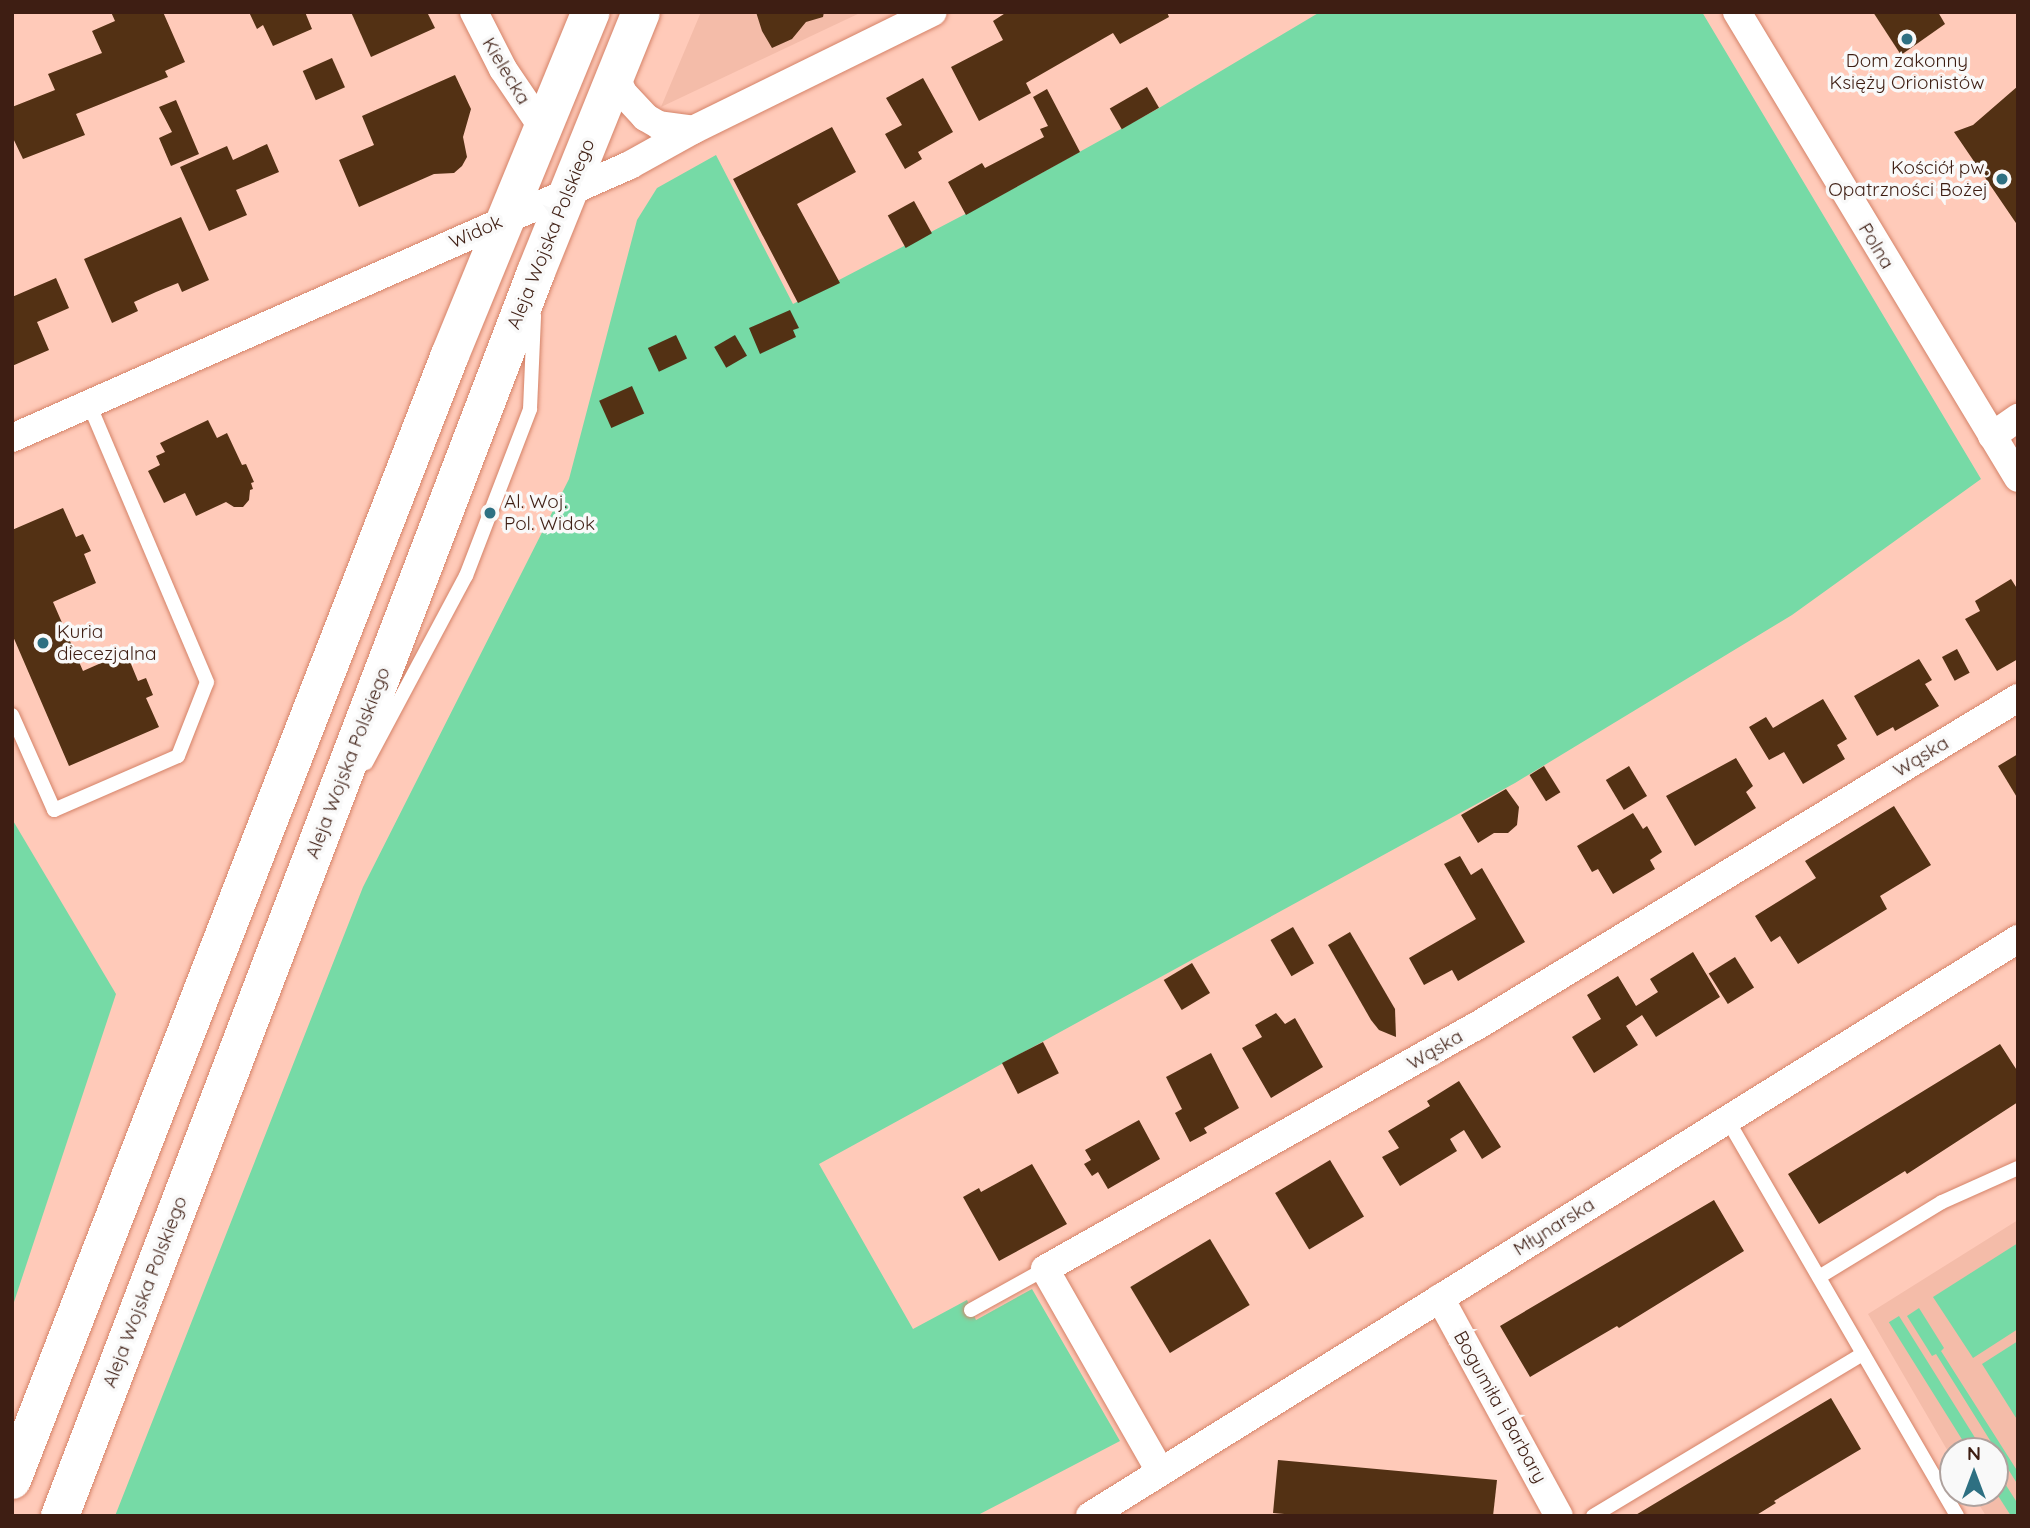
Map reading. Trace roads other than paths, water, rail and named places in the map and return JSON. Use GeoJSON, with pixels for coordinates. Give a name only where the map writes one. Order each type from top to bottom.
{"type":"FeatureCollection","features":[{"type":"Feature","properties":{"kind":"main road"},"geometry":{"type":"LineString","coordinates":[[12,1480],[505,219],[591,12]]}},
{"type":"Feature","properties":{"kind":"main road","name":"Aleja Wojska Polskiego"},"geometry":{"type":"LineString","coordinates":[[60,1516],[536,272],[641,12]]}},
{"type":"Feature","properties":{"kind":"street","name":"Kielecka"},"geometry":{"type":"LineString","coordinates":[[474,12],[503,69],[543,128]]}},
{"type":"Feature","properties":{"kind":"street","name":"Widok"},"geometry":{"type":"LineString","coordinates":[[12,438],[568,190],[630,165],[693,130],[933,12]]}},
{"type":"Feature","properties":{"kind":"street","name":"Polna"},"geometry":{"type":"LineString","coordinates":[[1737,12],[2018,478]]}},
{"type":"Feature","properties":{"kind":"street"},"geometry":{"type":"LineString","coordinates":[[615,75],[628,100],[645,117],[659,125],[693,130]]}},
{"type":"Feature","properties":{"kind":"street"},"geometry":{"type":"LineString","coordinates":[[1992,436],[2018,418]]}},
{"type":"Feature","properties":{"kind":"street","name":"Wąska"},"geometry":{"type":"LineString","coordinates":[[1045,1269],[1454,1039],[2018,698]]}},
{"type":"Feature","properties":{"kind":"street","name":"Młynarska"},"geometry":{"type":"LineString","coordinates":[[1090,1516],[2018,939]]}},
{"type":"Feature","properties":{"kind":"street"},"geometry":{"type":"LineString","coordinates":[[1045,1269],[1160,1471]]}},
{"type":"Feature","properties":{"kind":"street","name":"Bogumiła i Barbary"},"geometry":{"type":"LineString","coordinates":[[1440,1298],[1559,1516]]}},
{"type":"Feature","properties":{"kind":"lane"},"geometry":{"type":"LineString","coordinates":[[12,715],[54,810],[178,756],[207,682],[89,404]]}},
{"type":"Feature","properties":{"kind":"lane"},"geometry":{"type":"LineString","coordinates":[[1727,1119],[1957,1516]]}},
{"type":"Feature","properties":{"kind":"lane"},"geometry":{"type":"LineString","coordinates":[[1819,1277],[1942,1202],[2018,1168]]}},
{"type":"Feature","properties":{"kind":"lane"},"geometry":{"type":"LineString","coordinates":[[971,1310],[1045,1269]]}},
{"type":"Feature","properties":{"kind":"lane"},"geometry":{"type":"LineString","coordinates":[[1593,1516],[1863,1354]]}},
{"type":"Feature","properties":{"kind":"place","name":"Dom zakonny Księży Orionistów"},"geometry":{"type":"Point","coordinates":[1907,39]}},
{"type":"Feature","properties":{"kind":"place","name":"Kościół pw. Opatrzności Bożej"},"geometry":{"type":"Point","coordinates":[2002,179]}},
{"type":"Feature","properties":{"kind":"place","name":"Al. Woj. Pol. Widok"},"geometry":{"type":"Point","coordinates":[490,513]}},
{"type":"Feature","properties":{"kind":"place","name":"Kuria diecezjalna"},"geometry":{"type":"Point","coordinates":[43,643]}}]}
